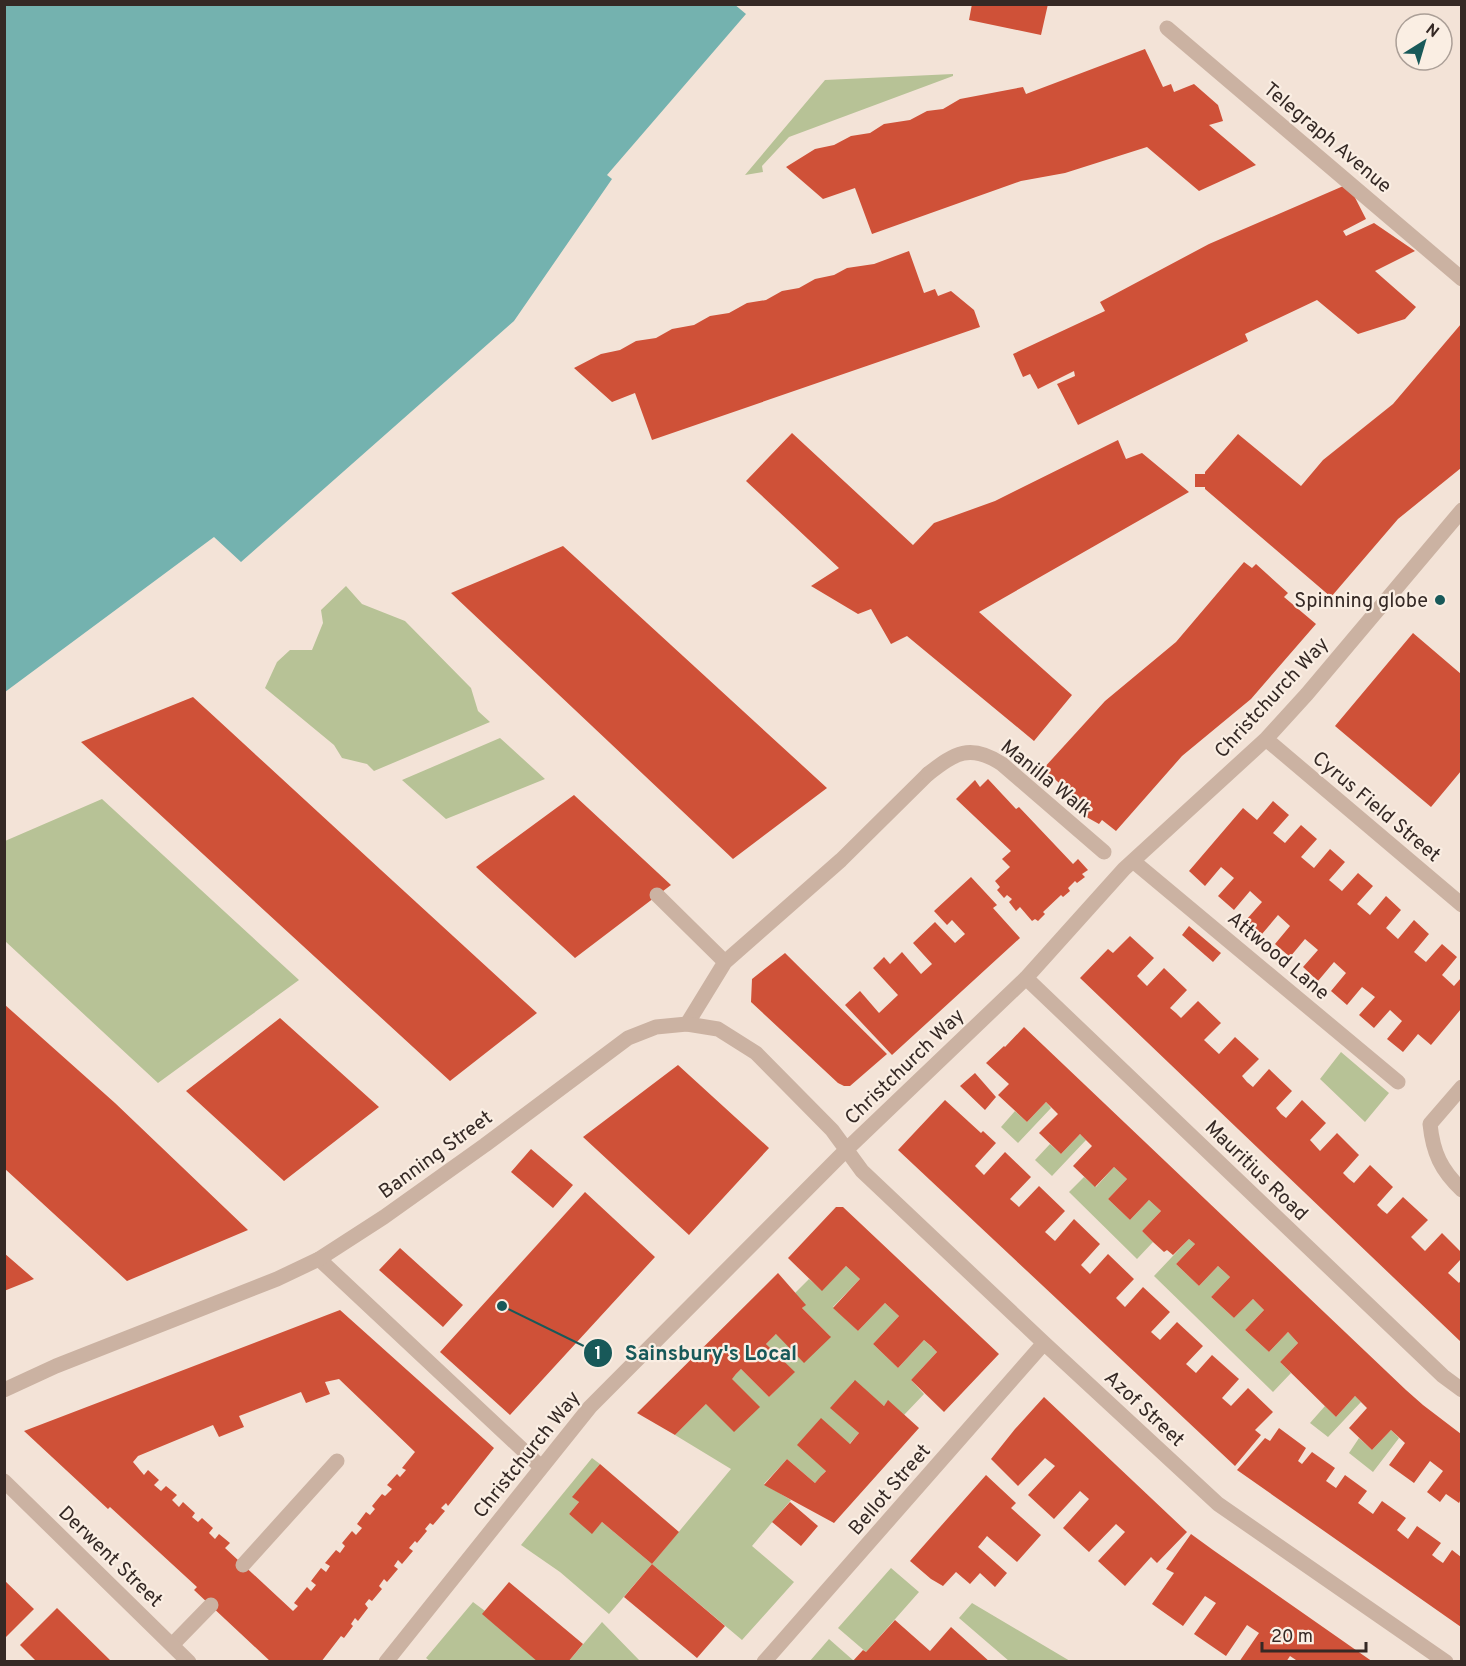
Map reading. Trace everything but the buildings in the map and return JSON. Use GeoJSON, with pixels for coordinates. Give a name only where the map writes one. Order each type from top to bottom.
{"type":"FeatureCollection","features":[{"type":"Feature","properties":{"kind":"street","name":"Telegraph Avenue"},"geometry":{"type":"LineString","coordinates":[[1167,28],[1461,279]]}},
{"type":"Feature","properties":{"kind":"street","name":"Christchurch Way"},"geometry":{"type":"LineString","coordinates":[[386,1662],[590,1407],[846,1150],[1026,978],[1133,861],[1266,739],[1461,510]]}},
{"type":"Feature","properties":{"kind":"street","name":"Cyrus Field Street"},"geometry":{"type":"LineString","coordinates":[[1266,739],[1461,905]]}},
{"type":"Feature","properties":{"kind":"street","name":"Manilla Walk"},"geometry":{"type":"LineString","coordinates":[[687,1024],[725,962],[841,860],[928,774],[951,756],[969,751],[987,754],[1002,764],[1104,852]]}},
{"type":"Feature","properties":{"kind":"street","name":"Attwood Lane"},"geometry":{"type":"LineString","coordinates":[[1133,861],[1398,1082]]}},
{"type":"Feature","properties":{"kind":"street"},"geometry":{"type":"LineString","coordinates":[[657,895],[725,962]]}},
{"type":"Feature","properties":{"kind":"street","name":"Mauritius Road"},"geometry":{"type":"LineString","coordinates":[[1026,978],[1434,1368],[1461,1390]]}},
{"type":"Feature","properties":{"kind":"street","name":"Banning Street"},"geometry":{"type":"LineString","coordinates":[[4,1390],[56,1366],[277,1280],[319,1259],[384,1217],[628,1038],[656,1027],[687,1024],[718,1029],[756,1053],[832,1130],[846,1150]]}},
{"type":"Feature","properties":{"kind":"street"},"geometry":{"type":"LineString","coordinates":[[1461,1087],[1430,1124],[1432,1143],[1438,1162],[1461,1190]]}},
{"type":"Feature","properties":{"kind":"street","name":"Azof Street"},"geometry":{"type":"LineString","coordinates":[[846,1150],[862,1172],[1218,1504],[1446,1662]]}},
{"type":"Feature","properties":{"kind":"street"},"geometry":{"type":"LineString","coordinates":[[319,1259],[541,1467]]}},
{"type":"Feature","properties":{"kind":"street","name":"Bellot Street"},"geometry":{"type":"LineString","coordinates":[[764,1662],[1044,1344]]}},
{"type":"Feature","properties":{"kind":"street"},"geometry":{"type":"LineString","coordinates":[[243,1565],[337,1461]]}},
{"type":"Feature","properties":{"kind":"street","name":"Derwent Street"},"geometry":{"type":"LineString","coordinates":[[4,1481],[189,1662]]}},
{"type":"Feature","properties":{"kind":"street"},"geometry":{"type":"LineString","coordinates":[[172,1645],[210,1605]]}},
{"type":"Feature","properties":{"kind":"green space"},"geometry":{"type":"Polygon","coordinates":[[[953,74],[953,76],[789,137],[762,166],[763,172],[745,175],[825,80],[953,74]]]}},
{"type":"Feature","properties":{"kind":"green space"},"geometry":{"type":"Polygon","coordinates":[[[346,586],[362,604],[405,621],[471,688],[478,711],[490,722],[374,771],[367,764],[342,758],[334,745],[265,688],[277,662],[290,650],[312,650],[323,623],[321,610],[346,586]]]}},
{"type":"Feature","properties":{"kind":"green space"},"geometry":{"type":"Polygon","coordinates":[[[500,738],[545,779],[446,819],[402,780],[500,738]]]}},
{"type":"Feature","properties":{"kind":"green space"},"geometry":{"type":"Polygon","coordinates":[[[102,799],[299,980],[158,1083],[5,941],[5,841],[102,799]]]}},
{"type":"Feature","properties":{"kind":"green space"},"geometry":{"type":"Polygon","coordinates":[[[1341,1052],[1389,1093],[1365,1122],[1320,1079],[1341,1052]]]}},
{"type":"Feature","properties":{"kind":"green space"},"geometry":{"type":"Polygon","coordinates":[[[1046,1102],[1051,1108],[1018,1143],[1001,1127],[1015,1111],[1027,1122],[1046,1102]]]}},
{"type":"Feature","properties":{"kind":"green space"},"geometry":{"type":"Polygon","coordinates":[[[1080,1134],[1086,1140],[1052,1176],[1035,1160],[1050,1144],[1061,1154],[1080,1134]]]}},
{"type":"Feature","properties":{"kind":"green space"},"geometry":{"type":"Polygon","coordinates":[[[1114,1167],[1127,1179],[1108,1199],[1130,1220],[1149,1200],[1161,1211],[1142,1231],[1153,1242],[1137,1259],[1069,1192],[1084,1177],[1096,1187],[1114,1167]]]}},
{"type":"Feature","properties":{"kind":"green space"},"geometry":{"type":"Polygon","coordinates":[[[1189,1239],[1195,1244],[1176,1264],[1199,1286],[1218,1266],[1230,1277],[1211,1297],[1234,1318],[1253,1299],[1264,1310],[1245,1330],[1269,1352],[1288,1332],[1298,1343],[1280,1362],[1291,1373],[1273,1392],[1154,1276],[1189,1239]]]}},
{"type":"Feature","properties":{"kind":"green space"},"geometry":{"type":"Polygon","coordinates":[[[846,1266],[860,1279],[833,1307],[858,1331],[885,1303],[899,1316],[873,1344],[898,1368],[924,1340],[937,1352],[911,1380],[924,1394],[904,1415],[888,1401],[884,1406],[854,1381],[831,1408],[859,1433],[815,1483],[787,1459],[764,1484],[791,1500],[752,1546],[794,1582],[742,1640],[652,1564],[731,1469],[675,1435],[741,1369],[769,1397],[794,1372],[766,1344],[776,1334],[830,1336],[802,1308],[805,1305],[795,1293],[809,1279],[822,1290],[846,1266]]]}},
{"type":"Feature","properties":{"kind":"green space"},"geometry":{"type":"Polygon","coordinates":[[[1355,1396],[1361,1402],[1328,1437],[1310,1423],[1325,1406],[1336,1417],[1355,1396]]]}},
{"type":"Feature","properties":{"kind":"green space"},"geometry":{"type":"Polygon","coordinates":[[[1391,1430],[1399,1438],[1373,1472],[1349,1453],[1359,1438],[1372,1450],[1391,1430]]]}},
{"type":"Feature","properties":{"kind":"green space"},"geometry":{"type":"Polygon","coordinates":[[[592,1458],[600,1464],[573,1497],[579,1502],[569,1514],[592,1533],[602,1522],[652,1564],[609,1614],[560,1572],[521,1545],[592,1458]]]}},
{"type":"Feature","properties":{"kind":"green space"},"geometry":{"type":"Polygon","coordinates":[[[891,1568],[919,1592],[866,1652],[838,1628],[891,1568]]]}},
{"type":"Feature","properties":{"kind":"green space"},"geometry":{"type":"Polygon","coordinates":[[[473,1602],[485,1611],[483,1614],[538,1661],[431,1662],[426,1658],[473,1602]]]}},
{"type":"Feature","properties":{"kind":"green space"},"geometry":{"type":"Polygon","coordinates":[[[972,1603],[1070,1661],[1009,1661],[959,1618],[972,1603]]]}},
{"type":"Feature","properties":{"kind":"green space"},"geometry":{"type":"Polygon","coordinates":[[[602,1622],[640,1661],[568,1662],[602,1622]]]}},
{"type":"Feature","properties":{"kind":"green space"},"geometry":{"type":"Polygon","coordinates":[[[829,1639],[854,1661],[809,1662],[829,1639]]]}},
{"type":"Feature","properties":{"kind":"water"},"geometry":{"type":"Polygon","coordinates":[[[734,4],[746,14],[607,175],[612,179],[514,321],[241,562],[214,537],[5,692],[5,5],[734,4]]]}},
{"type":"Feature","properties":{"kind":"place","name":"Spinning globe"},"geometry":{"type":"Point","coordinates":[1440,600]}},
{"type":"Feature","properties":{"kind":"place","name":"Sainsbury's Local"},"geometry":{"type":"Point","coordinates":[502,1306]}}]}
